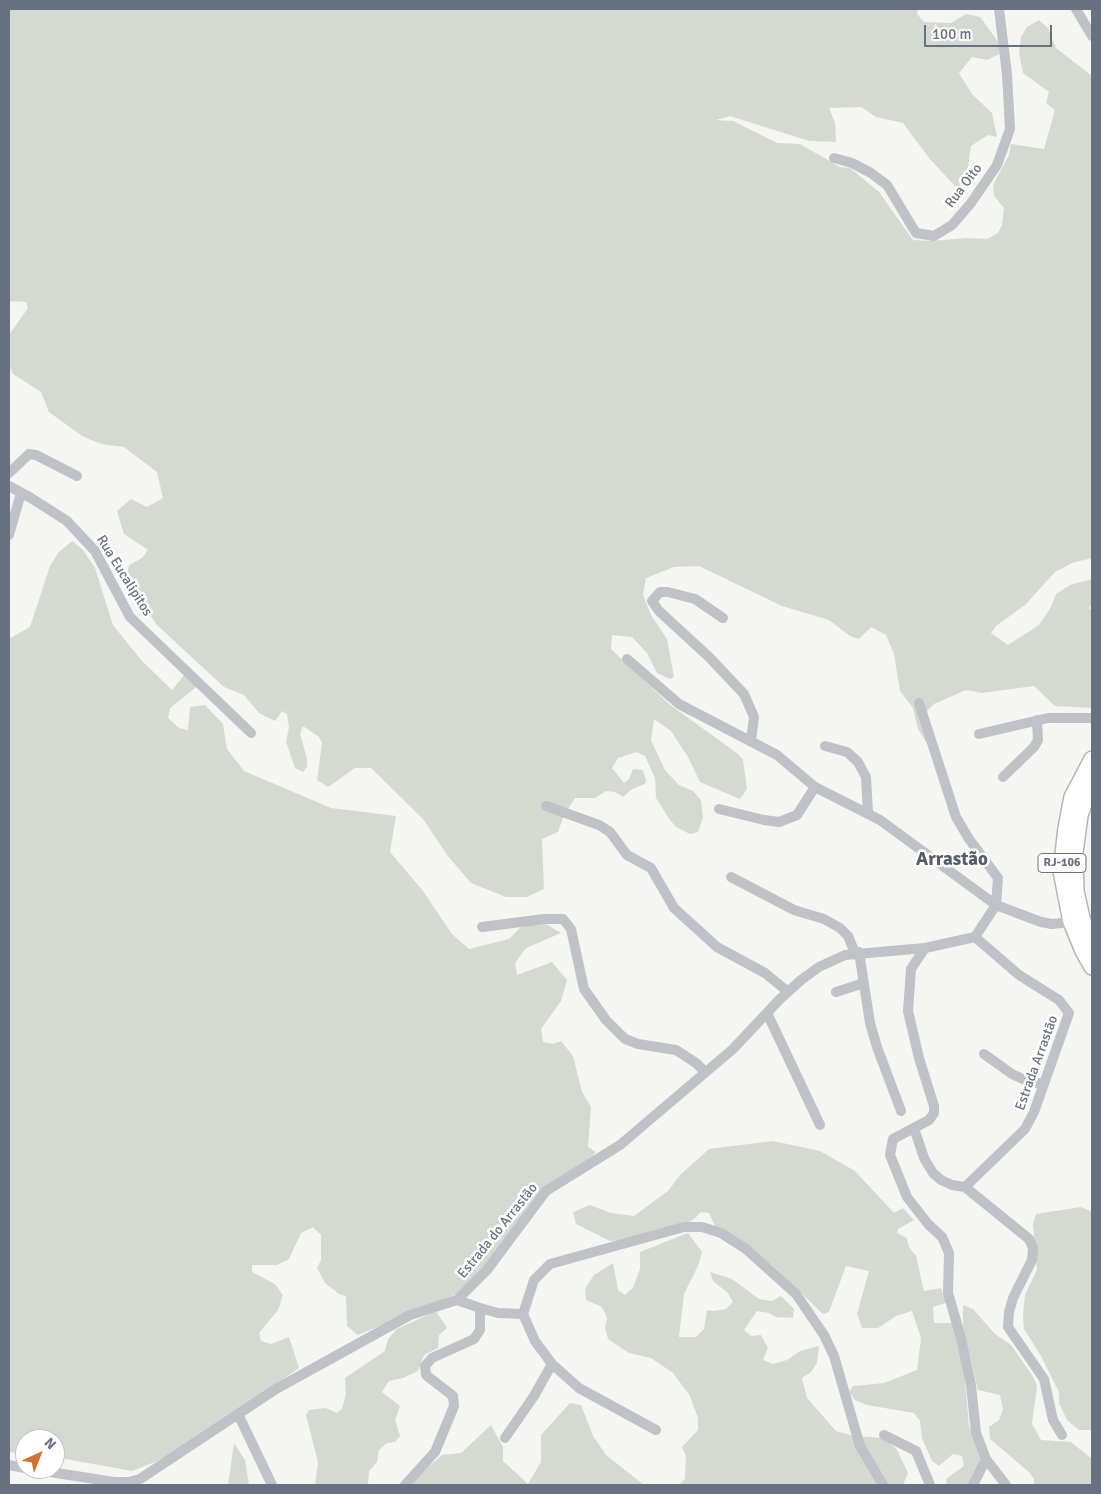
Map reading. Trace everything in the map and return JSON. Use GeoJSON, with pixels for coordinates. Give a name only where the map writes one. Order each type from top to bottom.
{"type":"FeatureCollection","features":[{"type":"Feature","properties":{"kind":"highway","name":"RJ-106"},"geometry":{"type":"LineString","coordinates":[[1092,759],[1072,797],[1061,871],[1071,922],[1082,951],[1092,967]]}},
{"type":"Feature","properties":{"kind":"highway","name":"RJ-106"},"geometry":{"type":"LineString","coordinates":[[1092,782],[1080,815],[1075,853],[1076,891],[1082,918],[1092,944]]}},
{"type":"Feature","properties":{"kind":"street","name":"Rua Oito"},"geometry":{"type":"LineString","coordinates":[[834,158],[852,163],[871,172],[887,185],[916,233],[934,236],[952,225],[971,203],[997,165],[1010,129],[1007,74],[999,9]]}},
{"type":"Feature","properties":{"kind":"street"},"geometry":{"type":"LineString","coordinates":[[1076,9],[1092,36]]}},
{"type":"Feature","properties":{"kind":"street"},"geometry":{"type":"LineString","coordinates":[[9,473],[29,454],[36,455],[78,476]]}},
{"type":"Feature","properties":{"kind":"street","name":"Rua Eucalipitos"},"geometry":{"type":"LineString","coordinates":[[9,486],[67,521],[95,551],[130,618],[251,733]]}},
{"type":"Feature","properties":{"kind":"street"},"geometry":{"type":"LineString","coordinates":[[9,535],[21,493]]}},
{"type":"Feature","properties":{"kind":"street"},"geometry":{"type":"LineString","coordinates":[[723,618],[695,599],[668,592],[660,592],[652,601],[659,611],[709,657],[744,694],[754,717],[751,740]]}},
{"type":"Feature","properties":{"kind":"street"},"geometry":{"type":"LineString","coordinates":[[627,660],[678,704],[751,740],[777,755],[815,787],[880,820],[996,905],[1041,922],[1052,924],[1071,922]]}},
{"type":"Feature","properties":{"kind":"street"},"geometry":{"type":"LineString","coordinates":[[919,703],[956,817],[969,839],[998,878],[996,905],[975,937]]}},
{"type":"Feature","properties":{"kind":"street"},"geometry":{"type":"LineString","coordinates":[[979,734],[1005,730],[1037,720],[1092,718]]}},
{"type":"Feature","properties":{"kind":"street"},"geometry":{"type":"LineString","coordinates":[[1003,777],[1034,747],[1038,740],[1037,720]]}},
{"type":"Feature","properties":{"kind":"street"},"geometry":{"type":"LineString","coordinates":[[825,746],[848,752],[858,762],[866,778],[868,813]]}},
{"type":"Feature","properties":{"kind":"street"},"geometry":{"type":"LineString","coordinates":[[718,809],[779,822],[797,815],[815,787]]}},
{"type":"Feature","properties":{"kind":"street"},"geometry":{"type":"LineString","coordinates":[[546,806],[575,818],[599,825],[610,832],[627,855],[651,868],[674,908],[717,947],[765,974],[787,991]]}},
{"type":"Feature","properties":{"kind":"street"},"geometry":{"type":"LineString","coordinates":[[731,877],[794,910],[824,919],[840,928],[848,936],[858,952],[877,1047],[901,1111]]}},
{"type":"Feature","properties":{"kind":"street"},"geometry":{"type":"LineString","coordinates":[[482,927],[544,919],[563,919],[572,929],[584,989],[606,1020],[625,1039],[638,1044],[676,1050],[696,1063],[705,1072]]}},
{"type":"Feature","properties":{"kind":"street","name":"Estrada do Arrastão"},"geometry":{"type":"LineString","coordinates":[[65,1474],[114,1482],[129,1482],[155,1470],[276,1390],[410,1315],[457,1300],[487,1270],[546,1191],[620,1145],[733,1049],[787,991],[819,967],[832,960],[858,952],[925,948],[975,937]]}},
{"type":"Feature","properties":{"kind":"street","name":"Estrada Arrastão"},"geometry":{"type":"LineString","coordinates":[[965,1187],[1025,1129],[1032,1118],[1068,1020],[1068,1010],[1059,1000],[1012,970],[975,937]]}},
{"type":"Feature","properties":{"kind":"street"},"geometry":{"type":"LineString","coordinates":[[925,948],[911,969],[908,1011],[910,1026],[934,1110],[929,1120],[893,1139],[890,1145],[890,1155],[907,1196],[928,1224],[942,1237],[948,1253],[948,1293],[961,1338],[971,1385],[976,1434],[986,1459],[1006,1485]]}},
{"type":"Feature","properties":{"kind":"street"},"geometry":{"type":"LineString","coordinates":[[836,992],[864,983]]}},
{"type":"Feature","properties":{"kind":"street"},"geometry":{"type":"LineString","coordinates":[[767,1013],[820,1124]]}},
{"type":"Feature","properties":{"kind":"street"},"geometry":{"type":"LineString","coordinates":[[984,1054],[1012,1074],[1043,1084]]}},
{"type":"Feature","properties":{"kind":"street"},"geometry":{"type":"LineString","coordinates":[[914,1128],[924,1158],[933,1173],[941,1180],[952,1185],[965,1187],[1024,1233],[1033,1248],[1032,1260],[1018,1286],[1009,1312],[1008,1327],[1044,1379],[1053,1420],[1062,1435]]}},
{"type":"Feature","properties":{"kind":"street"},"geometry":{"type":"LineString","coordinates":[[656,1430],[579,1388],[552,1364],[535,1341],[523,1314],[534,1280],[550,1264],[684,1227],[702,1226],[721,1233],[746,1249],[796,1294],[824,1335],[834,1356],[860,1446],[883,1485]]}},
{"type":"Feature","properties":{"kind":"street"},"geometry":{"type":"LineString","coordinates":[[457,1300],[498,1313],[523,1314]]}},
{"type":"Feature","properties":{"kind":"street"},"geometry":{"type":"LineString","coordinates":[[405,1485],[435,1452],[454,1406],[453,1396],[426,1375],[424,1366],[432,1358],[474,1339],[480,1330],[480,1308]]}},
{"type":"Feature","properties":{"kind":"street"},"geometry":{"type":"LineString","coordinates":[[505,1438],[534,1396],[552,1364]]}},
{"type":"Feature","properties":{"kind":"street"},"geometry":{"type":"LineString","coordinates":[[238,1414],[272,1485]]}},
{"type":"Feature","properties":{"kind":"street"},"geometry":{"type":"LineString","coordinates":[[884,1435],[916,1451],[930,1485]]}},
{"type":"Feature","properties":{"kind":"street"},"geometry":{"type":"LineString","coordinates":[[973,1485],[986,1459]]}},
{"type":"Feature","properties":{"kind":"shaded area"},"geometry":{"type":"Polygon","coordinates":[[[9,9],[918,9],[917,14],[924,22],[951,23],[966,14],[980,17],[999,43],[999,54],[987,60],[972,57],[959,73],[972,94],[992,113],[997,137],[988,135],[971,146],[964,196],[929,158],[903,123],[876,117],[861,107],[829,108],[835,123],[836,142],[809,141],[730,116],[716,120],[733,121],[777,143],[800,144],[840,167],[850,168],[879,192],[913,240],[932,241],[966,238],[987,239],[998,233],[1002,225],[1004,208],[994,196],[993,185],[1009,155],[1011,144],[1044,149],[1055,110],[1046,103],[1049,92],[1023,73],[1019,53],[1021,37],[1027,27],[1039,20],[1048,28],[1056,48],[1092,76],[1092,558],[1072,563],[1055,572],[1025,605],[996,626],[991,633],[1008,645],[1039,625],[1051,607],[1056,594],[1070,585],[1092,579],[1092,604],[1089,608],[1092,611],[1092,708],[1055,706],[1034,686],[982,693],[966,690],[934,704],[923,715],[927,733],[926,742],[918,729],[913,708],[900,691],[894,654],[886,635],[871,627],[859,639],[850,636],[829,620],[782,606],[699,566],[674,567],[646,578],[643,595],[651,615],[667,639],[674,677],[670,679],[657,673],[647,653],[632,637],[612,635],[611,649],[669,704],[738,754],[743,760],[747,789],[740,799],[700,782],[688,757],[671,731],[654,719],[651,740],[665,770],[679,785],[693,791],[701,800],[703,818],[698,832],[690,834],[676,827],[670,820],[656,798],[655,778],[645,756],[636,752],[618,758],[612,768],[624,783],[629,779],[633,769],[643,770],[645,784],[632,789],[623,797],[615,792],[606,791],[595,798],[575,798],[564,815],[558,832],[542,839],[544,889],[527,897],[506,897],[471,883],[447,855],[423,819],[371,768],[355,768],[328,787],[317,780],[322,743],[319,737],[303,726],[300,734],[307,758],[307,767],[303,772],[295,768],[286,742],[289,727],[287,714],[282,711],[275,721],[259,713],[244,695],[224,687],[157,625],[126,579],[129,565],[142,558],[148,550],[124,534],[117,511],[131,499],[147,507],[163,498],[157,472],[124,447],[101,444],[82,436],[49,412],[41,392],[13,374],[9,364],[9,335],[28,308],[26,302],[9,301],[9,9]]]}},
{"type":"Feature","properties":{"kind":"shaded area"},"geometry":{"type":"Polygon","coordinates":[[[72,541],[83,550],[95,568],[113,625],[142,661],[172,690],[189,669],[200,679],[195,688],[170,708],[168,718],[179,728],[188,730],[190,707],[205,705],[223,724],[227,749],[244,771],[331,808],[396,816],[390,852],[423,891],[452,934],[469,949],[509,939],[523,925],[546,924],[561,933],[526,948],[515,963],[517,975],[552,962],[567,980],[561,1001],[541,1029],[543,1042],[553,1044],[561,1041],[573,1056],[582,1092],[591,1107],[588,1147],[596,1152],[590,1159],[569,1172],[462,1292],[358,1335],[347,1326],[346,1296],[339,1294],[325,1283],[317,1268],[321,1260],[321,1235],[313,1227],[301,1233],[289,1259],[277,1265],[252,1265],[252,1272],[275,1284],[283,1295],[278,1310],[259,1333],[261,1341],[271,1344],[289,1337],[299,1368],[178,1453],[132,1471],[65,1459],[65,1429],[15,1429],[15,1453],[9,1452],[9,639],[30,627],[50,566],[58,553],[72,541]]]}},
{"type":"Feature","properties":{"kind":"shaded area"},"geometry":{"type":"Polygon","coordinates":[[[773,1141],[820,1151],[855,1171],[894,1213],[903,1208],[914,1220],[898,1229],[897,1233],[907,1238],[909,1247],[916,1256],[924,1291],[941,1288],[946,1303],[933,1307],[934,1323],[953,1323],[964,1369],[969,1427],[983,1456],[970,1485],[947,1485],[946,1479],[964,1466],[962,1456],[953,1454],[939,1466],[932,1461],[922,1438],[920,1421],[914,1413],[867,1405],[855,1400],[849,1392],[853,1386],[884,1383],[917,1370],[921,1338],[912,1311],[896,1316],[878,1328],[862,1328],[857,1314],[869,1271],[846,1266],[829,1312],[823,1314],[773,1266],[715,1226],[709,1213],[701,1212],[693,1220],[660,1235],[610,1241],[576,1224],[573,1212],[590,1205],[611,1213],[634,1216],[668,1191],[680,1175],[709,1149],[773,1141]]]}},
{"type":"Feature","properties":{"kind":"shaded area"},"geometry":{"type":"Polygon","coordinates":[[[1081,1207],[1092,1212],[1092,1430],[1079,1430],[1067,1420],[1059,1403],[1059,1392],[1041,1356],[1024,1329],[1023,1315],[1025,1295],[1037,1270],[1033,1224],[1036,1214],[1081,1207]]]}},
{"type":"Feature","properties":{"kind":"shaded area"},"geometry":{"type":"Polygon","coordinates":[[[688,1233],[702,1252],[698,1266],[684,1294],[679,1337],[696,1337],[704,1329],[707,1310],[726,1309],[733,1302],[728,1293],[713,1281],[710,1272],[732,1279],[759,1299],[772,1301],[781,1296],[794,1309],[793,1318],[776,1317],[769,1313],[757,1311],[744,1330],[751,1336],[761,1335],[768,1348],[763,1360],[773,1364],[787,1360],[800,1351],[819,1346],[817,1363],[811,1372],[802,1378],[807,1398],[836,1431],[854,1436],[885,1438],[897,1450],[908,1473],[903,1485],[679,1485],[685,1479],[686,1456],[682,1447],[698,1430],[698,1418],[690,1396],[673,1373],[651,1358],[629,1353],[608,1339],[605,1327],[607,1318],[602,1307],[586,1300],[585,1289],[594,1275],[613,1263],[618,1290],[625,1295],[633,1288],[640,1269],[640,1252],[688,1233]]]}},
{"type":"Feature","properties":{"kind":"shaded area"},"geometry":{"type":"Polygon","coordinates":[[[963,1305],[973,1309],[995,1334],[1011,1345],[1032,1375],[1037,1386],[1032,1424],[1041,1440],[1071,1442],[1092,1459],[1092,1485],[1034,1485],[1034,1479],[1030,1473],[990,1439],[989,1427],[999,1420],[1003,1409],[1000,1395],[978,1390],[963,1326],[963,1305]]]}},
{"type":"Feature","properties":{"kind":"shaded area"},"geometry":{"type":"Polygon","coordinates":[[[436,1311],[447,1328],[439,1335],[438,1348],[424,1355],[418,1371],[403,1378],[389,1381],[382,1392],[400,1406],[395,1420],[400,1436],[395,1442],[387,1443],[379,1450],[377,1462],[369,1471],[368,1485],[315,1485],[318,1462],[306,1415],[309,1410],[326,1408],[337,1413],[342,1409],[346,1394],[345,1378],[385,1351],[388,1339],[397,1329],[436,1311]]]}},
{"type":"Feature","properties":{"kind":"shaded area"},"geometry":{"type":"Polygon","coordinates":[[[570,1403],[581,1405],[593,1436],[606,1455],[644,1485],[407,1485],[442,1455],[461,1453],[491,1425],[503,1447],[503,1461],[528,1484],[541,1462],[541,1435],[570,1403]]]}},
{"type":"Feature","properties":{"kind":"shaded area"},"geometry":{"type":"Polygon","coordinates":[[[234,1443],[245,1460],[249,1485],[228,1485],[234,1443]]]}},
{"type":"Feature","properties":{"kind":"district","name":"Arrastão"},"geometry":{"type":"Point","coordinates":[952,860]}}]}
